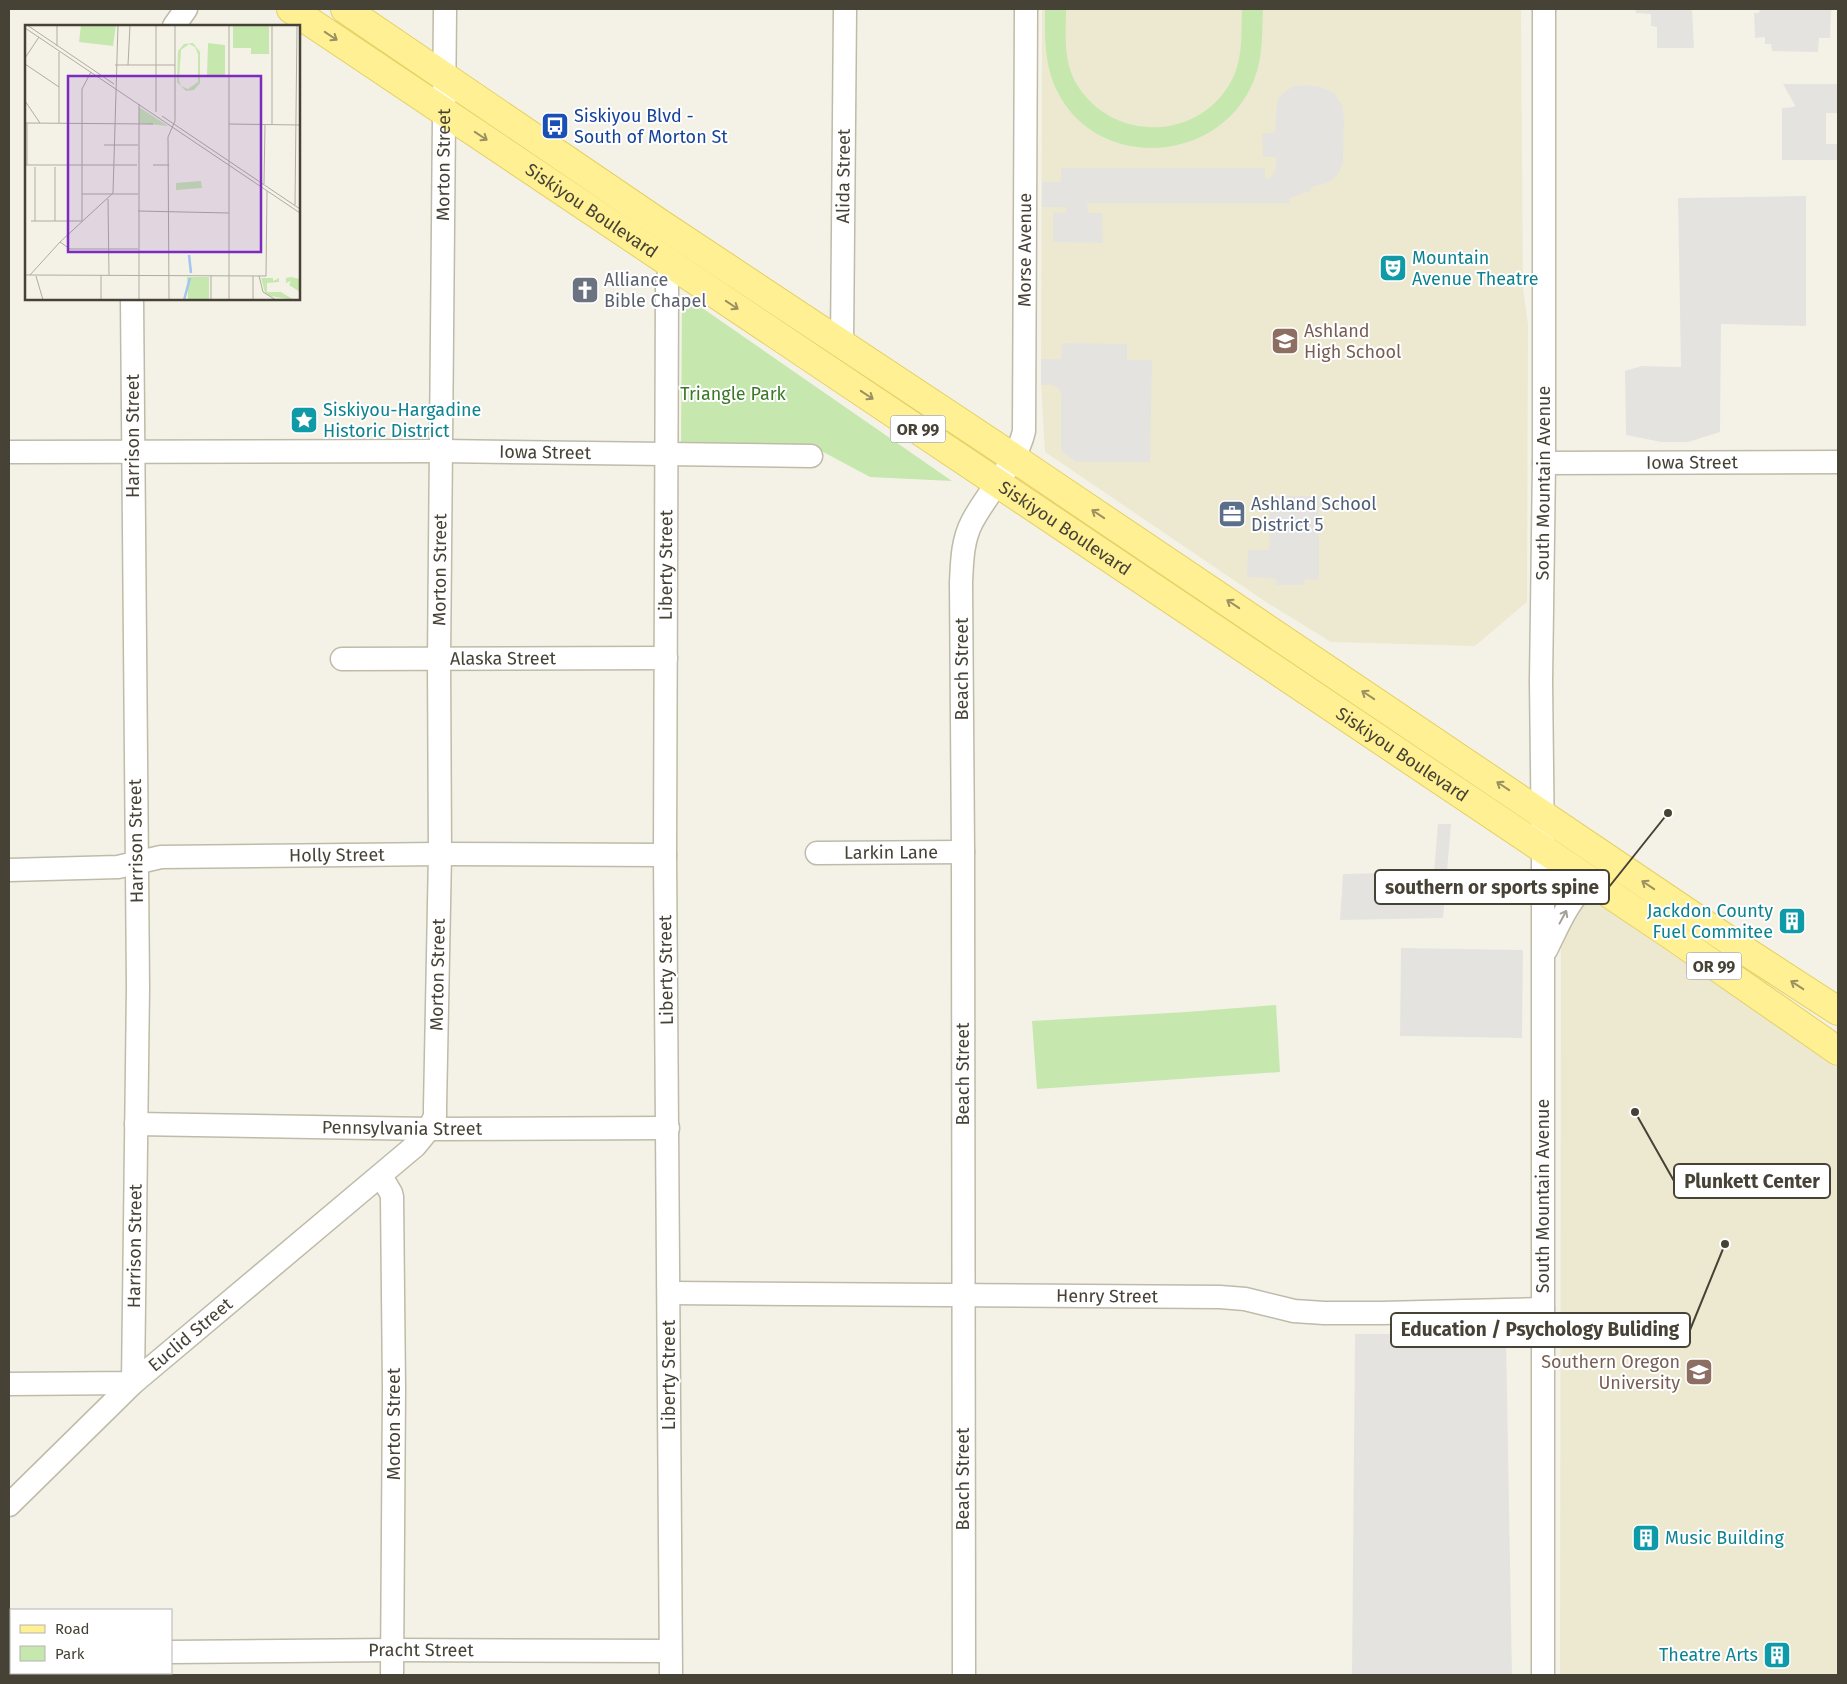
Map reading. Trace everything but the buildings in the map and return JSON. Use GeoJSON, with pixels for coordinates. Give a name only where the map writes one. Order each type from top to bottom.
{"type":"FeatureCollection","features":[{"type":"Feature","properties":{"kind":"main road","name":"Siskiyou Boulevard"},"geometry":{"type":"LineString","coordinates":[[290,9],[1510,827],[1838,1051]]}},
{"type":"Feature","properties":{"kind":"main road","name":"Siskiyou Boulevard"},"geometry":{"type":"LineString","coordinates":[[345,9],[1838,1012]]}},
{"type":"Feature","properties":{"kind":"street"},"geometry":{"type":"LineString","coordinates":[[175,25],[186,9]]}},
{"type":"Feature","properties":{"kind":"street","name":"Morton Street"},"geometry":{"type":"LineString","coordinates":[[429,1129],[435,1108],[440,854],[439,660],[445,9]]}},
{"type":"Feature","properties":{"kind":"street","name":"Alida Street"},"geometry":{"type":"LineString","coordinates":[[842,344],[845,9]]}},
{"type":"Feature","properties":{"kind":"street","name":"Morse Avenue"},"geometry":{"type":"LineString","coordinates":[[997,482],[1022,440],[1025,411],[1026,9]]}},
{"type":"Feature","properties":{"kind":"street","name":"South Mountain Avenue"},"geometry":{"type":"LineString","coordinates":[[1543,1675],[1543,813],[1541,682],[1544,463],[1544,9]]}},
{"type":"Feature","properties":{"kind":"street","name":"Liberty Street"},"geometry":{"type":"LineString","coordinates":[[671,1675],[665,855],[666,454],[667,285],[668,277],[675,267]]}},
{"type":"Feature","properties":{"kind":"street","name":"Harrison Street"},"geometry":{"type":"LineString","coordinates":[[132,300],[137,863],[133,1383]]}},
{"type":"Feature","properties":{"kind":"street","name":"Iowa Street"},"geometry":{"type":"LineString","coordinates":[[9,452],[441,451],[811,456]]}},
{"type":"Feature","properties":{"kind":"street","name":"Iowa Street"},"geometry":{"type":"LineString","coordinates":[[1544,463],[1838,462]]}},
{"type":"Feature","properties":{"kind":"street","name":"Beach Street"},"geometry":{"type":"LineString","coordinates":[[964,1675],[962,562],[967,534],[972,522],[997,482]]}},
{"type":"Feature","properties":{"kind":"street","name":"Alaska Street"},"geometry":{"type":"LineString","coordinates":[[342,659],[666,658]]}},
{"type":"Feature","properties":{"kind":"street","name":"Larkin Lane"},"geometry":{"type":"LineString","coordinates":[[817,853],[963,852]]}},
{"type":"Feature","properties":{"kind":"street","name":"Holly Street"},"geometry":{"type":"LineString","coordinates":[[9,870],[100,868],[137,863],[161,856],[665,855]]}},
{"type":"Feature","properties":{"kind":"street","name":"South Mountain Avenue"},"geometry":{"type":"LineString","coordinates":[[1543,956],[1570,904],[1579,891],[1589,882]]}},
{"type":"Feature","properties":{"kind":"street","name":"Pennsylvania Street"},"geometry":{"type":"LineString","coordinates":[[136,1124],[429,1129],[668,1128]]}},
{"type":"Feature","properties":{"kind":"street","name":"Euclid Street"},"geometry":{"type":"LineString","coordinates":[[9,1505],[133,1383],[381,1176],[424,1137],[429,1129]]}},
{"type":"Feature","properties":{"kind":"street","name":"Morton Street"},"geometry":{"type":"LineString","coordinates":[[381,1176],[389,1188],[392,1198],[394,1388],[392,1675]]}},
{"type":"Feature","properties":{"kind":"street","name":"Henry Street"},"geometry":{"type":"LineString","coordinates":[[669,1293],[1220,1296],[1294,1310],[1324,1313],[1543,1309]]}},
{"type":"Feature","properties":{"kind":"street"},"geometry":{"type":"LineString","coordinates":[[9,1384],[133,1383]]}},
{"type":"Feature","properties":{"kind":"street","name":"Pracht Street"},"geometry":{"type":"LineString","coordinates":[[172,1652],[392,1650],[670,1651]]}},
{"type":"Feature","properties":{"kind":"shaded area","name":"Ashland High School"},"geometry":{"type":"Polygon","coordinates":[[[1042,9],[1521,9],[1523,288],[1528,324],[1527,602],[1475,646],[1331,642],[1266,602],[1045,452],[1041,385],[1042,9]]]}},
{"type":"Feature","properties":{"kind":"shaded area"},"geometry":{"type":"Polygon","coordinates":[[[1635,9],[1692,9],[1694,48],[1657,48],[1657,27],[1651,26],[1651,14],[1636,13],[1635,9]]]}},
{"type":"Feature","properties":{"kind":"shaded area"},"geometry":{"type":"Polygon","coordinates":[[[1760,9],[1831,9],[1830,38],[1819,38],[1818,52],[1772,51],[1771,44],[1765,44],[1765,37],[1755,38],[1754,13],[1759,13],[1760,9]]]}},
{"type":"Feature","properties":{"kind":"shaded area"},"geometry":{"type":"Polygon","coordinates":[[[1783,84],[1838,84],[1838,113],[1826,113],[1826,144],[1838,144],[1838,160],[1782,160],[1782,108],[1794,107],[1795,105],[1783,84]]]}},
{"type":"Feature","properties":{"kind":"shaded area"},"geometry":{"type":"Polygon","coordinates":[[[1304,85],[1321,87],[1334,93],[1342,105],[1344,118],[1343,162],[1337,176],[1327,183],[1312,187],[1310,191],[1290,198],[1289,203],[1087,203],[1088,213],[1102,213],[1103,243],[1053,242],[1053,212],[1065,213],[1067,209],[1065,207],[1042,207],[1042,182],[1061,182],[1061,168],[1265,168],[1265,178],[1267,180],[1272,176],[1276,168],[1276,157],[1263,157],[1262,134],[1275,132],[1277,101],[1282,94],[1292,87],[1304,85]]]}},
{"type":"Feature","properties":{"kind":"shaded area"},"geometry":{"type":"Polygon","coordinates":[[[1806,196],[1806,326],[1721,324],[1720,432],[1688,442],[1661,442],[1626,435],[1625,371],[1642,366],[1681,367],[1678,198],[1806,196]]]}},
{"type":"Feature","properties":{"kind":"shaded area"},"geometry":{"type":"Polygon","coordinates":[[[1062,343],[1127,344],[1127,360],[1152,360],[1150,462],[1076,462],[1061,451],[1061,393],[1058,388],[1052,385],[1041,385],[1041,359],[1061,359],[1062,343]]]}},
{"type":"Feature","properties":{"kind":"shaded area"},"geometry":{"type":"Polygon","coordinates":[[[1270,496],[1319,496],[1319,580],[1306,579],[1304,585],[1276,585],[1276,580],[1272,578],[1247,577],[1248,550],[1269,550],[1270,496]]]}},
{"type":"Feature","properties":{"kind":"shaded area"},"geometry":{"type":"Polygon","coordinates":[[[1438,824],[1451,824],[1443,918],[1340,920],[1343,874],[1434,872],[1438,824]]]}},
{"type":"Feature","properties":{"kind":"shaded area","name":"Southern Oregon University"},"geometry":{"type":"Polygon","coordinates":[[[1588,901],[1596,902],[1838,1068],[1838,1675],[1560,1675],[1561,940],[1580,904],[1588,901]]]}},
{"type":"Feature","properties":{"kind":"shaded area"},"geometry":{"type":"Polygon","coordinates":[[[1401,948],[1523,950],[1522,1038],[1400,1036],[1401,948]]]}},
{"type":"Feature","properties":{"kind":"shaded area"},"geometry":{"type":"Polygon","coordinates":[[[1355,1334],[1506,1334],[1512,1675],[1352,1675],[1355,1334]]]}},
{"type":"Feature","properties":{"kind":"green space"},"geometry":{"type":"Polygon","coordinates":[[[1045,9],[1066,9],[1067,56],[1076,83],[1092,103],[1113,118],[1135,125],[1159,127],[1182,123],[1204,112],[1222,96],[1238,65],[1242,9],[1263,9],[1262,45],[1257,72],[1238,108],[1215,129],[1188,142],[1158,148],[1129,146],[1100,136],[1076,118],[1057,91],[1047,61],[1045,9]]]}},
{"type":"Feature","properties":{"kind":"green space","name":"Triangle Park"},"geometry":{"type":"Polygon","coordinates":[[[682,294],[952,481],[870,477],[812,446],[681,445],[682,294]]]}},
{"type":"Feature","properties":{"kind":"green space"},"geometry":{"type":"Polygon","coordinates":[[[1276,1005],[1280,1072],[1037,1089],[1032,1021],[1276,1005]]]}},
{"type":"Feature","properties":{"kind":"place","name":"Siskiyou Blvd - South of Morton St"},"geometry":{"type":"Point","coordinates":[555,126]}},
{"type":"Feature","properties":{"kind":"place","name":"Mountain Avenue Theatre"},"geometry":{"type":"Point","coordinates":[1393,268]}},
{"type":"Feature","properties":{"kind":"place","name":"Alliance Bible Chapel"},"geometry":{"type":"Point","coordinates":[585,290]}},
{"type":"Feature","properties":{"kind":"place","name":"Ashland High School"},"geometry":{"type":"Point","coordinates":[1285,341]}},
{"type":"Feature","properties":{"kind":"place","name":"Siskiyou-Hargadine Historic District"},"geometry":{"type":"Point","coordinates":[304,420]}},
{"type":"Feature","properties":{"kind":"place","name":"Ashland School District 5"},"geometry":{"type":"Point","coordinates":[1232,514]}},
{"type":"Feature","properties":{"kind":"place","name":"southern or sports spine"},"geometry":{"type":"Point","coordinates":[1668,813]}},
{"type":"Feature","properties":{"kind":"place","name":"Jackdon County Fuel Commitee"},"geometry":{"type":"Point","coordinates":[1792,921]}},
{"type":"Feature","properties":{"kind":"place","name":"Plunkett Center"},"geometry":{"type":"Point","coordinates":[1635,1112]}},
{"type":"Feature","properties":{"kind":"place","name":"Education / Psychology Buliding"},"geometry":{"type":"Point","coordinates":[1725,1244]}},
{"type":"Feature","properties":{"kind":"place","name":"Southern Oregon University"},"geometry":{"type":"Point","coordinates":[1699,1372]}},
{"type":"Feature","properties":{"kind":"place","name":"Music Building"},"geometry":{"type":"Point","coordinates":[1646,1538]}},
{"type":"Feature","properties":{"kind":"place","name":"Theatre Arts"},"geometry":{"type":"Point","coordinates":[1777,1655]}}]}
